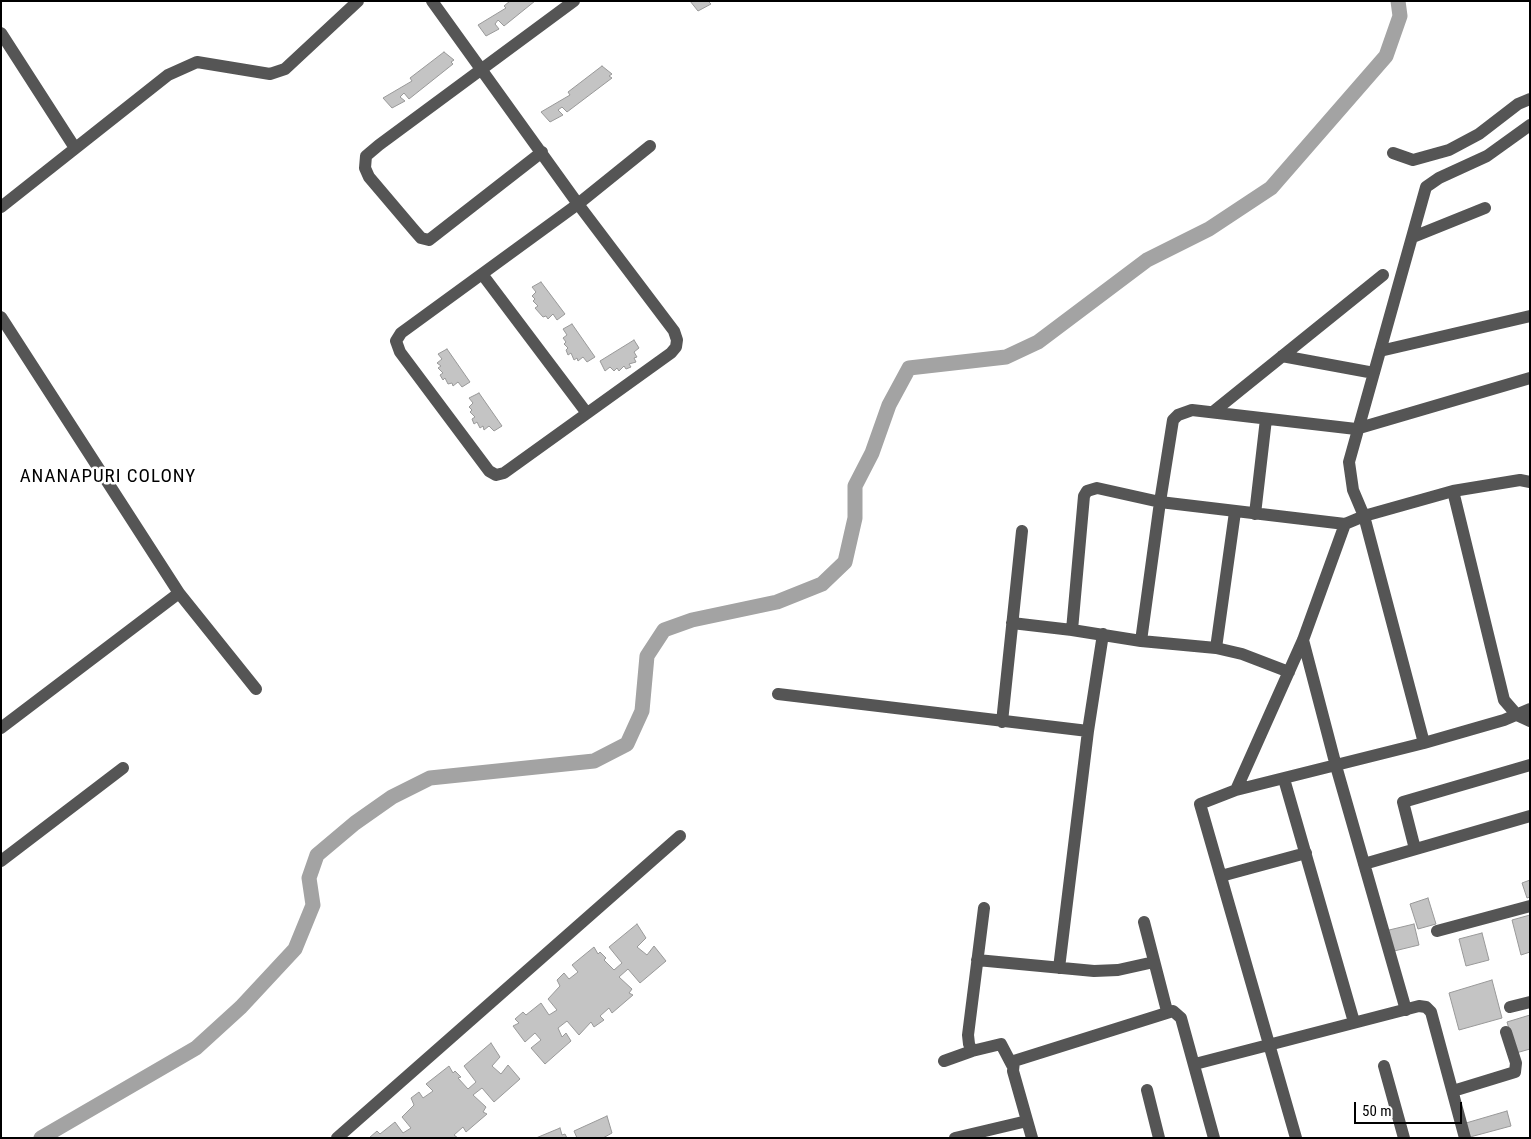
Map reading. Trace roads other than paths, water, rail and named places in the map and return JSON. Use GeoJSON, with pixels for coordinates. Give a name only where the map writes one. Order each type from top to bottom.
{"type":"FeatureCollection","features":[{"type":"Feature","properties":{"kind":"street"},"geometry":{"type":"LineString","coordinates":[[1,207],[168,75],[197,62],[270,74],[285,69],[358,1]]}},
{"type":"Feature","properties":{"kind":"street"},"geometry":{"type":"LineString","coordinates":[[432,1],[484,70],[578,204],[674,331],[677,340],[676,347],[670,353],[504,473],[496,475],[489,471],[400,352],[396,342],[402,333],[578,204],[650,146]]}},
{"type":"Feature","properties":{"kind":"street"},"geometry":{"type":"LineString","coordinates":[[542,152],[430,240],[421,238],[369,177],[365,168],[366,156],[484,70],[574,1]]}},
{"type":"Feature","properties":{"kind":"street"},"geometry":{"type":"LineString","coordinates":[[1,33],[75,148]]}},
{"type":"Feature","properties":{"kind":"street"},"geometry":{"type":"LineString","coordinates":[[1393,153],[1413,160],[1449,150],[1479,134],[1518,104],[1530,99]]}},
{"type":"Feature","properties":{"kind":"street"},"geometry":{"type":"LineString","coordinates":[[1424,743],[1364,516],[1353,490],[1349,462],[1356,429],[1374,373],[1424,194],[1430,182],[1487,156],[1530,125]]}},
{"type":"Feature","properties":{"kind":"street"},"geometry":{"type":"LineString","coordinates":[[1413,237],[1485,208]]}},
{"type":"Feature","properties":{"kind":"street"},"geometry":{"type":"LineString","coordinates":[[482,274],[586,412]]}},
{"type":"Feature","properties":{"kind":"street"},"geometry":{"type":"LineString","coordinates":[[1213,412],[1383,275]]}},
{"type":"Feature","properties":{"kind":"street"},"geometry":{"type":"LineString","coordinates":[[1380,351],[1530,316]]}},
{"type":"Feature","properties":{"kind":"street"},"geometry":{"type":"LineString","coordinates":[[1,317],[179,593],[256,688]]}},
{"type":"Feature","properties":{"kind":"street"},"geometry":{"type":"LineString","coordinates":[[1282,356],[1374,373]]}},
{"type":"Feature","properties":{"kind":"street"},"geometry":{"type":"LineString","coordinates":[[1141,641],[1160,502],[1174,420],[1183,412],[1192,410],[1213,412],[1356,429],[1530,378]]}},
{"type":"Feature","properties":{"kind":"street"},"geometry":{"type":"LineString","coordinates":[[1255,514],[1266,419]]}},
{"type":"Feature","properties":{"kind":"street"},"geometry":{"type":"LineString","coordinates":[[1072,630],[1084,496],[1087,491],[1097,488],[1160,502],[1345,524],[1364,516],[1452,490],[1520,480],[1530,482]]}},
{"type":"Feature","properties":{"kind":"street"},"geometry":{"type":"LineString","coordinates":[[1452,490],[1504,700],[1517,715],[1530,722]]}},
{"type":"Feature","properties":{"kind":"street"},"geometry":{"type":"LineString","coordinates":[[1216,648],[1235,512]]}},
{"type":"Feature","properties":{"kind":"street"},"geometry":{"type":"LineString","coordinates":[[1236,790],[1303,640],[1345,524]]}},
{"type":"Feature","properties":{"kind":"street"},"geometry":{"type":"LineString","coordinates":[[1002,722],[1022,531]]}},
{"type":"Feature","properties":{"kind":"street"},"geometry":{"type":"LineString","coordinates":[[1,728],[179,593]]}},
{"type":"Feature","properties":{"kind":"street"},"geometry":{"type":"LineString","coordinates":[[1012,623],[1103,634],[1141,641],[1216,648],[1242,654],[1288,672]]}},
{"type":"Feature","properties":{"kind":"street"},"geometry":{"type":"LineString","coordinates":[[1059,968],[1088,731],[1103,634]]}},
{"type":"Feature","properties":{"kind":"street"},"geometry":{"type":"LineString","coordinates":[[1303,640],[1336,766],[1406,1010]]}},
{"type":"Feature","properties":{"kind":"street"},"geometry":{"type":"LineString","coordinates":[[778,694],[1088,731]]}},
{"type":"Feature","properties":{"kind":"street"},"geometry":{"type":"LineString","coordinates":[[1296,1138],[1200,804],[1236,790],[1424,743],[1517,715],[1530,709]]}},
{"type":"Feature","properties":{"kind":"street"},"geometry":{"type":"LineString","coordinates":[[1415,849],[1403,802],[1530,765]]}},
{"type":"Feature","properties":{"kind":"street"},"geometry":{"type":"LineString","coordinates":[[1,861],[123,768]]}},
{"type":"Feature","properties":{"kind":"street"},"geometry":{"type":"LineString","coordinates":[[1284,779],[1354,1022]]}},
{"type":"Feature","properties":{"kind":"street"},"geometry":{"type":"LineString","coordinates":[[1364,864],[1530,816]]}},
{"type":"Feature","properties":{"kind":"street"},"geometry":{"type":"LineString","coordinates":[[337,1138],[680,836]]}},
{"type":"Feature","properties":{"kind":"street"},"geometry":{"type":"LineString","coordinates":[[1221,876],[1306,853]]}},
{"type":"Feature","properties":{"kind":"street"},"geometry":{"type":"LineString","coordinates":[[1437,931],[1530,906]]}},
{"type":"Feature","properties":{"kind":"street"},"geometry":{"type":"LineString","coordinates":[[972,1051],[968,1035],[984,908]]}},
{"type":"Feature","properties":{"kind":"street"},"geometry":{"type":"LineString","coordinates":[[1144,922],[1167,1011]]}},
{"type":"Feature","properties":{"kind":"street"},"geometry":{"type":"LineString","coordinates":[[977,960],[1103,971],[1154,962]]}},
{"type":"Feature","properties":{"kind":"street"},"geometry":{"type":"LineString","coordinates":[[1510,1007],[1530,1002]]}},
{"type":"Feature","properties":{"kind":"street"},"geometry":{"type":"LineString","coordinates":[[1195,1064],[1270,1046],[1354,1022],[1419,1006],[1426,1007],[1431,1012],[1465,1138]]}},
{"type":"Feature","properties":{"kind":"street"},"geometry":{"type":"LineString","coordinates":[[1012,1065],[1018,1058],[1167,1011],[1178,1014],[1181,1018],[1195,1064],[1214,1138]]}},
{"type":"Feature","properties":{"kind":"street"},"geometry":{"type":"LineString","coordinates":[[1453,1091],[1515,1072],[1516,1063],[1506,1032]]}},
{"type":"Feature","properties":{"kind":"street"},"geometry":{"type":"LineString","coordinates":[[944,1060],[1002,1044],[1012,1065],[1032,1138]]}},
{"type":"Feature","properties":{"kind":"street"},"geometry":{"type":"LineString","coordinates":[[1384,1066],[1404,1138]]}},
{"type":"Feature","properties":{"kind":"street"},"geometry":{"type":"LineString","coordinates":[[1147,1090],[1159,1138]]}},
{"type":"Feature","properties":{"kind":"street"},"geometry":{"type":"LineString","coordinates":[[955,1138],[1027,1121]]}},
{"type":"Feature","properties":{"kind":"waterway"},"geometry":{"type":"LineString","coordinates":[[41,1138],[196,1048],[241,1007],[295,949],[313,905],[309,878],[317,855],[355,823],[392,797],[430,778],[594,761],[627,744],[642,711],[647,656],[664,630],[692,620],[777,602],[822,584],[845,562],[855,518],[855,486],[872,453],[889,405],[909,368],[1006,357],[1038,342],[1147,260],[1209,229],[1271,188],[1386,56],[1400,16],[1398,1]]}},
{"type":"Feature","properties":{"kind":"district","name":"ANANAPURI COLONY"},"geometry":{"type":"Point","coordinates":[108,477]}}]}
